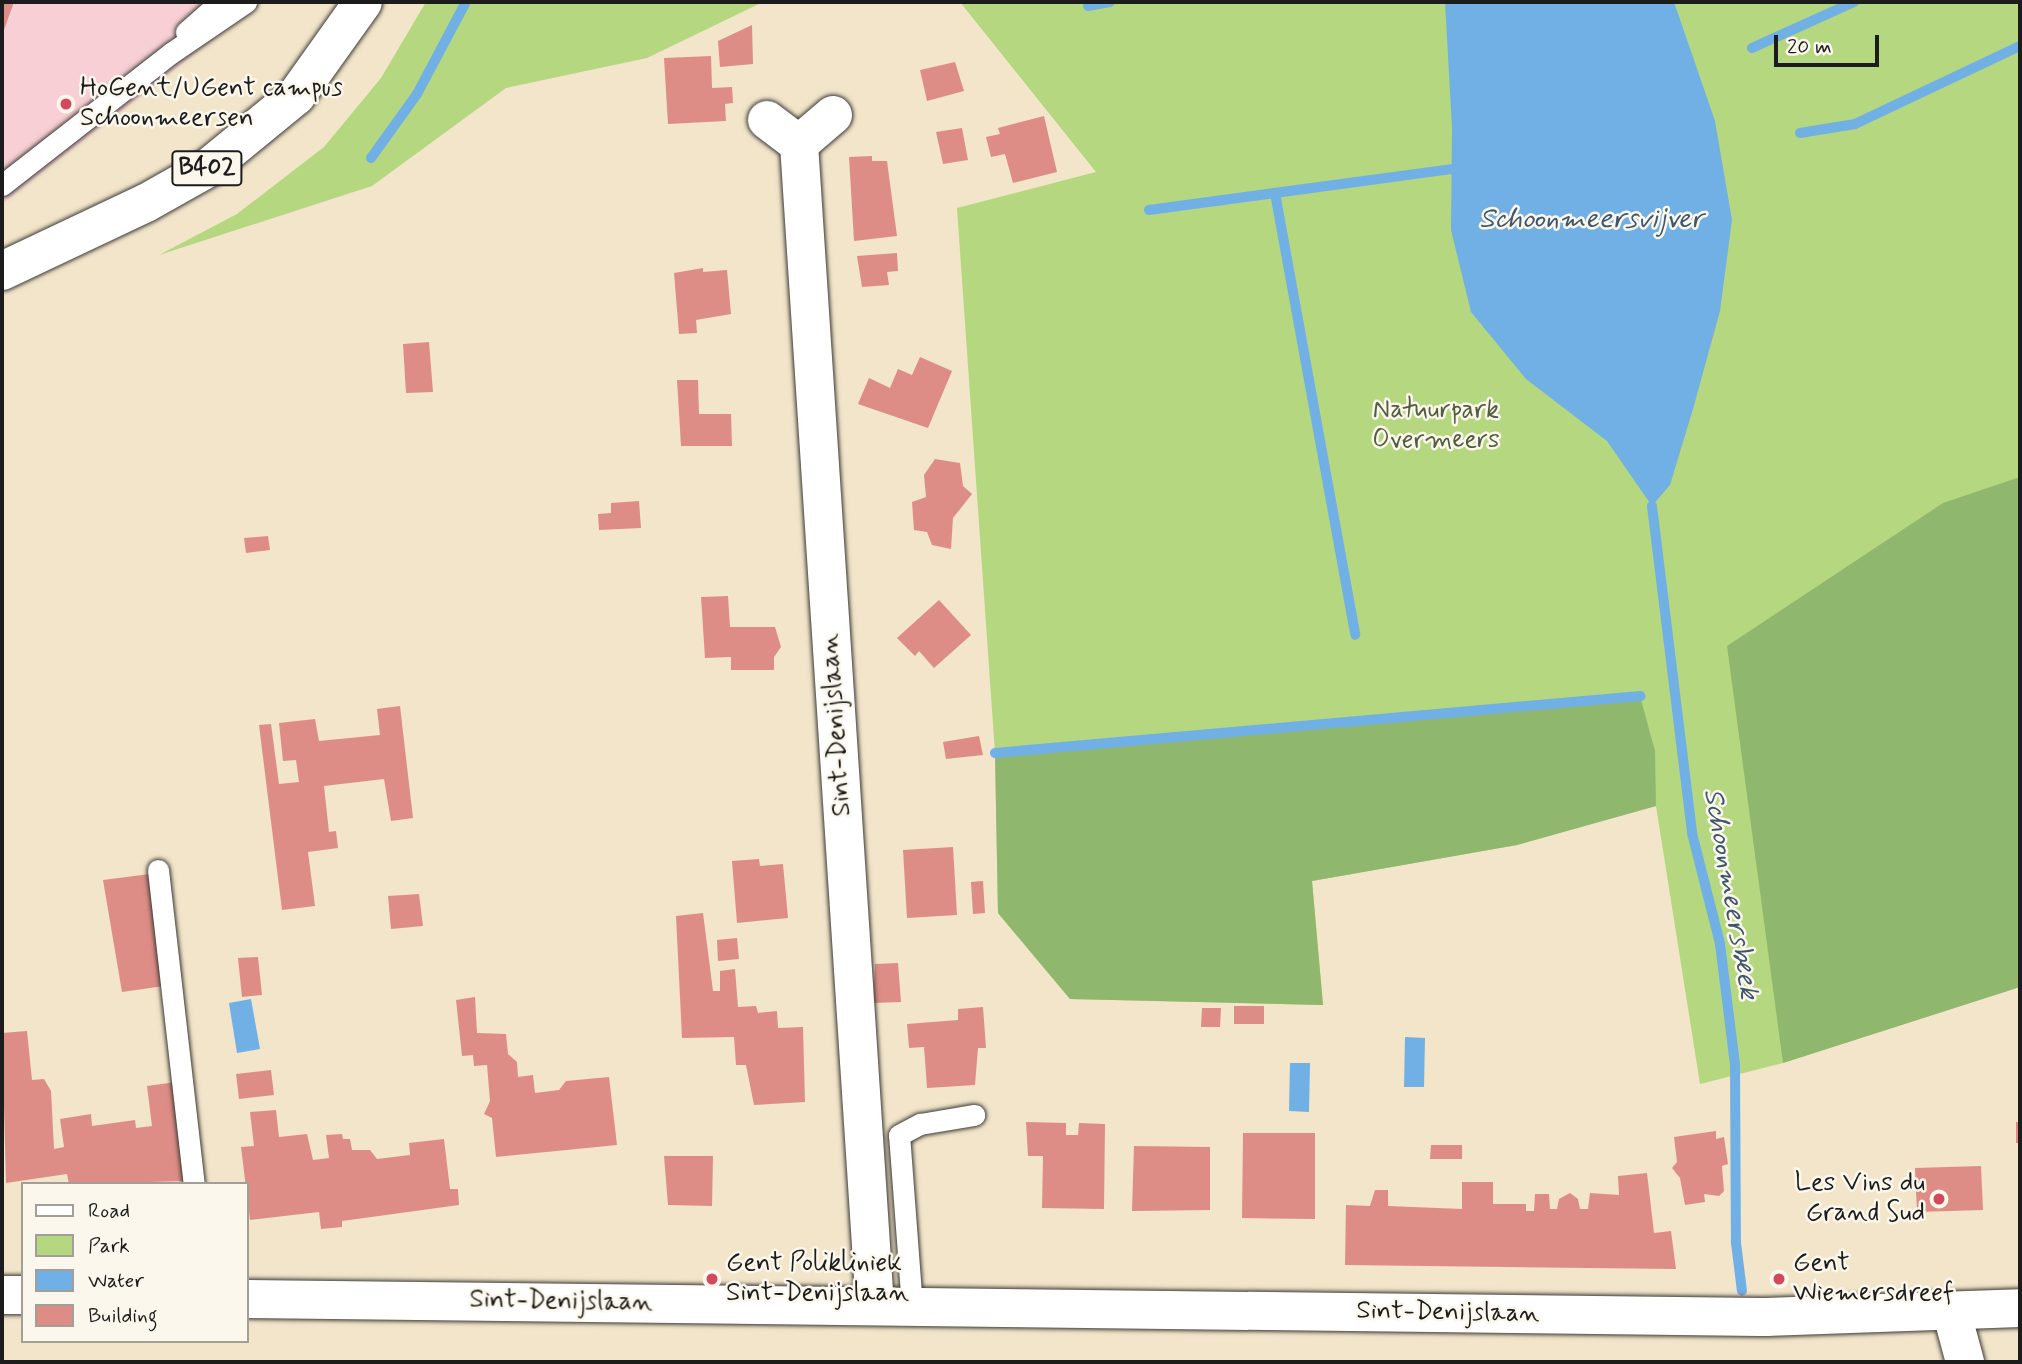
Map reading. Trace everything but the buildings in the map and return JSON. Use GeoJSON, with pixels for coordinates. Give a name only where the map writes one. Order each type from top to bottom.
{"type":"FeatureCollection","features":[{"type":"Feature","properties":{"kind":"street","name":"B402"},"geometry":{"type":"LineString","coordinates":[[2,271],[146,204],[208,168],[296,96],[363,2]]}},
{"type":"Feature","properties":{"kind":"street"},"geometry":{"type":"LineString","coordinates":[[767,120],[799,144],[833,115]]}},
{"type":"Feature","properties":{"kind":"street","name":"Sint-Denijslaan"},"geometry":{"type":"LineString","coordinates":[[799,144],[893,1306]]}},
{"type":"Feature","properties":{"kind":"street","name":"Sint-Denijslaan"},"geometry":{"type":"LineString","coordinates":[[248,1299],[1766,1317],[2020,1308]]}},
{"type":"Feature","properties":{"kind":"street"},"geometry":{"type":"LineString","coordinates":[[1951,1310],[1965,1362]]}},
{"type":"Feature","properties":{"kind":"lane"},"geometry":{"type":"LineString","coordinates":[[171,53],[188,30],[220,2]]}},
{"type":"Feature","properties":{"kind":"lane"},"geometry":{"type":"LineString","coordinates":[[2,185],[171,53],[246,2]]}},
{"type":"Feature","properties":{"kind":"lane"},"geometry":{"type":"LineString","coordinates":[[158,870],[194,1182]]}},
{"type":"Feature","properties":{"kind":"lane"},"geometry":{"type":"LineString","coordinates":[[893,1306],[899,1135],[920,1124],[974,1115]]}},
{"type":"Feature","properties":{"kind":"shaded area","name":"HoGent/UGent campus Schoonmeersen"},"geometry":{"type":"Polygon","coordinates":[[[2,2],[261,2],[2,204],[2,2]]]}},
{"type":"Feature","properties":{"kind":"green space"},"geometry":{"type":"Polygon","coordinates":[[[426,2],[763,2],[647,58],[506,88],[372,186],[159,255],[237,214],[324,147],[381,78],[426,2]]]}},
{"type":"Feature","properties":{"kind":"green space","name":"Natuurpark Overmeers"},"geometry":{"type":"Polygon","coordinates":[[[960,2],[2020,2],[2020,987],[1783,1063],[1700,1084],[1656,806],[1517,845],[1312,881],[1323,1005],[1070,999],[998,913],[995,753],[957,208],[1096,172],[960,2]]]}},
{"type":"Feature","properties":{"kind":"green space"},"geometry":{"type":"Polygon","coordinates":[[[2020,477],[2020,987],[1783,1063],[1727,646],[1943,503],[2020,477]]]}},
{"type":"Feature","properties":{"kind":"green space"},"geometry":{"type":"Polygon","coordinates":[[[1640,696],[1655,751],[1656,806],[1517,845],[1312,881],[1323,1005],[1070,999],[998,913],[995,753],[1640,696]]]}},
{"type":"Feature","properties":{"kind":"water","name":"Schoonmeersvijver"},"geometry":{"type":"Polygon","coordinates":[[[1445,2],[1674,2],[1715,121],[1732,220],[1720,311],[1693,409],[1670,485],[1652,506],[1607,441],[1526,379],[1471,312],[1451,230],[1452,128],[1445,2]]]}},
{"type":"Feature","properties":{"kind":"water"},"geometry":{"type":"Polygon","coordinates":[[[251,999],[260,1049],[237,1053],[229,1003],[251,999]]]}},
{"type":"Feature","properties":{"kind":"water"},"geometry":{"type":"Polygon","coordinates":[[[1405,1037],[1425,1038],[1424,1087],[1404,1087],[1405,1037]]]}},
{"type":"Feature","properties":{"kind":"water"},"geometry":{"type":"Polygon","coordinates":[[[1290,1063],[1310,1063],[1309,1112],[1289,1111],[1290,1063]]]}},
{"type":"Feature","properties":{"kind":"waterway"},"geometry":{"type":"LineString","coordinates":[[371,158],[417,94],[466,2]]}},
{"type":"Feature","properties":{"kind":"waterway"},"geometry":{"type":"LineString","coordinates":[[1088,6],[1110,2]]}},
{"type":"Feature","properties":{"kind":"waterway"},"geometry":{"type":"LineString","coordinates":[[1752,48],[1854,2]]}},
{"type":"Feature","properties":{"kind":"waterway"},"geometry":{"type":"LineString","coordinates":[[1800,133],[1855,124],[2020,46]]}},
{"type":"Feature","properties":{"kind":"waterway"},"geometry":{"type":"LineString","coordinates":[[1149,210],[1451,169]]}},
{"type":"Feature","properties":{"kind":"waterway"},"geometry":{"type":"LineString","coordinates":[[1275,193],[1355,635]]}},
{"type":"Feature","properties":{"kind":"waterway","name":"Schoonmeersbeek"},"geometry":{"type":"LineString","coordinates":[[1652,506],[1692,833],[1720,944],[1735,1065],[1736,1243],[1742,1291]]}},
{"type":"Feature","properties":{"kind":"waterway"},"geometry":{"type":"LineString","coordinates":[[995,753],[1640,696]]}},
{"type":"Feature","properties":{"kind":"place","name":"HoGent/UGent campus Schoonmeersen"},"geometry":{"type":"Point","coordinates":[66,104]}},
{"type":"Feature","properties":{"kind":"place","name":"Les Vins du Grand Sud"},"geometry":{"type":"Point","coordinates":[1939,1199]}},
{"type":"Feature","properties":{"kind":"place","name":"Gent Polikliniek Sint-Denijslaan"},"geometry":{"type":"Point","coordinates":[712,1279]}},
{"type":"Feature","properties":{"kind":"place","name":"Gent Wiemersdreef"},"geometry":{"type":"Point","coordinates":[1779,1279]}}]}
